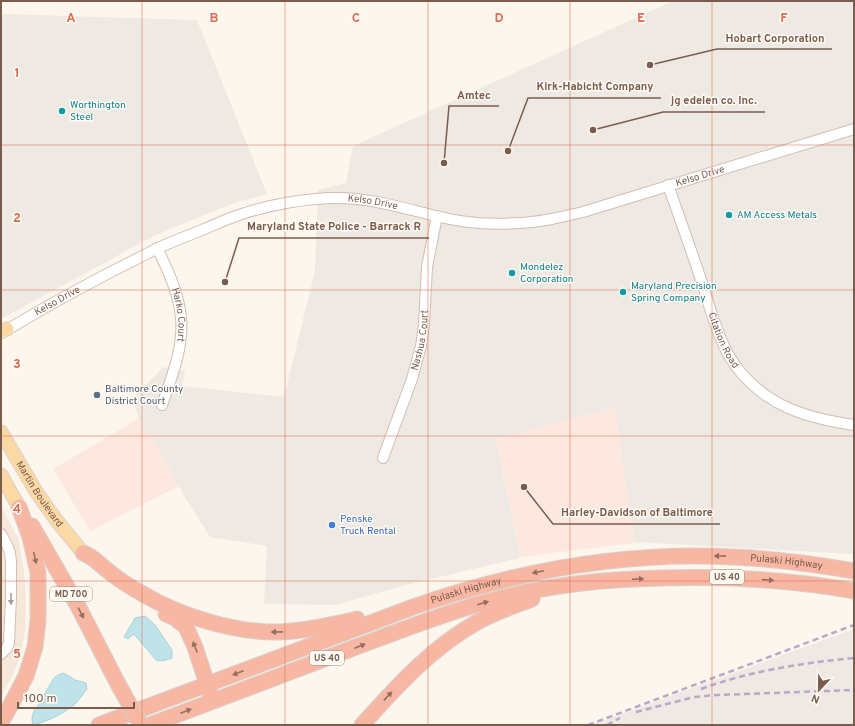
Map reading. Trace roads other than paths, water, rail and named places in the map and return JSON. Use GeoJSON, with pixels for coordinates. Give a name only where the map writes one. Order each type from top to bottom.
{"type":"FeatureCollection","features":[{"type":"Feature","properties":{"kind":"highway"},"geometry":{"type":"LineString","coordinates":[[1,722],[26,676],[35,647],[38,628],[38,573],[30,537],[19,507]]}},
{"type":"Feature","properties":{"kind":"highway","name":"MD 700"},"geometry":{"type":"LineString","coordinates":[[19,507],[32,526],[78,606],[141,725]]}},
{"type":"Feature","properties":{"kind":"highway"},"geometry":{"type":"LineString","coordinates":[[83,553],[89,555],[108,571],[144,595],[168,607],[192,616],[234,628],[266,632],[299,630],[413,607]]}},
{"type":"Feature","properties":{"kind":"highway"},"geometry":{"type":"LineString","coordinates":[[83,553],[92,563],[124,589],[154,608],[175,618],[186,627],[195,647],[212,701]]}},
{"type":"Feature","properties":{"kind":"highway","name":"Pulaski Highway"},"geometry":{"type":"LineString","coordinates":[[98,725],[441,597],[483,584],[547,570],[577,565],[656,557],[698,556],[774,559],[854,571]]}},
{"type":"Feature","properties":{"kind":"highway"},"geometry":{"type":"LineString","coordinates":[[362,725],[404,680],[446,642],[492,614],[576,584],[577,565]]}},
{"type":"Feature","properties":{"kind":"highway","name":"Pulaski Highway"},"geometry":{"type":"LineString","coordinates":[[150,725],[398,632],[454,612],[506,597],[576,584],[648,578],[695,577],[732,577],[773,580],[854,591]]}},
{"type":"Feature","properties":{"kind":"main road","name":"Martin Boulevard"},"geometry":{"type":"LineString","coordinates":[[1,432],[37,493],[83,553]]}},
{"type":"Feature","properties":{"kind":"main road","name":"MD 700"},"geometry":{"type":"LineString","coordinates":[[1,475],[19,507]]}},
{"type":"Feature","properties":{"kind":"street","name":"Kelso Drive"},"geometry":{"type":"LineString","coordinates":[[3,331],[157,248],[239,214],[263,208],[292,202],[336,198],[372,201],[437,216],[484,223],[520,223],[559,218],[854,129]]}},
{"type":"Feature","properties":{"kind":"street","name":"Citation Road"},"geometry":{"type":"LineString","coordinates":[[668,185],[716,326],[727,353],[741,373],[754,387],[784,406],[811,416],[854,425]]}},
{"type":"Feature","properties":{"kind":"street","name":"Nashua Court"},"geometry":{"type":"LineString","coordinates":[[383,458],[420,353],[424,325],[427,267],[437,216]]}},
{"type":"Feature","properties":{"kind":"street","name":"Harko Court"},"geometry":{"type":"LineString","coordinates":[[157,248],[167,268],[178,302],[181,319],[178,350],[172,375],[162,405]]}},
{"type":"Feature","properties":{"kind":"street"},"geometry":{"type":"LineString","coordinates":[[1,534],[7,544],[11,561],[9,643],[7,648],[1,654]]}},
{"type":"Feature","properties":{"kind":"water"},"geometry":{"type":"Polygon","coordinates":[[[145,616],[155,625],[172,650],[172,658],[162,661],[156,660],[134,634],[128,639],[124,637],[135,618],[145,616]]]}},
{"type":"Feature","properties":{"kind":"water"},"geometry":{"type":"Polygon","coordinates":[[[63,673],[75,680],[86,683],[87,689],[75,704],[66,711],[33,725],[32,718],[34,711],[54,678],[63,673]]]}},
{"type":"Feature","properties":{"kind":"railway"},"geometry":{"type":"LineString","coordinates":[[588,725],[854,625]]}},
{"type":"Feature","properties":{"kind":"railway"},"geometry":{"type":"LineString","coordinates":[[701,689],[738,677],[776,669],[815,662],[854,658]]}},
{"type":"Feature","properties":{"kind":"railway"},"geometry":{"type":"LineString","coordinates":[[636,712],[694,697],[854,690]]}},
{"type":"Feature","properties":{"kind":"railway"},"geometry":{"type":"LineString","coordinates":[[607,725],[620,718]]}},
{"type":"Feature","properties":{"kind":"place","name":"Hobart Corporation"},"geometry":{"type":"Point","coordinates":[650,65]}},
{"type":"Feature","properties":{"kind":"place","name":"Worthington Steel"},"geometry":{"type":"Point","coordinates":[62,111]}},
{"type":"Feature","properties":{"kind":"place","name":"jg edelen co. Inc."},"geometry":{"type":"Point","coordinates":[593,130]}},
{"type":"Feature","properties":{"kind":"place","name":"Kirk-Habicht Company"},"geometry":{"type":"Point","coordinates":[508,151]}},
{"type":"Feature","properties":{"kind":"place","name":"Amtec"},"geometry":{"type":"Point","coordinates":[444,163]}},
{"type":"Feature","properties":{"kind":"place","name":"AM Access Metals"},"geometry":{"type":"Point","coordinates":[729,215]}},
{"type":"Feature","properties":{"kind":"place","name":"Mondelez Corporation"},"geometry":{"type":"Point","coordinates":[512,273]}},
{"type":"Feature","properties":{"kind":"place","name":"Maryland State Police - Barrack R"},"geometry":{"type":"Point","coordinates":[225,282]}},
{"type":"Feature","properties":{"kind":"place","name":"Maryland Precision Spring Company"},"geometry":{"type":"Point","coordinates":[623,292]}},
{"type":"Feature","properties":{"kind":"place","name":"Baltimore County District Court"},"geometry":{"type":"Point","coordinates":[97,395]}},
{"type":"Feature","properties":{"kind":"place","name":"Harley-Davidson of Baltimore"},"geometry":{"type":"Point","coordinates":[524,487]}},
{"type":"Feature","properties":{"kind":"place","name":"Penske Truck Rental"},"geometry":{"type":"Point","coordinates":[332,525]}}]}
